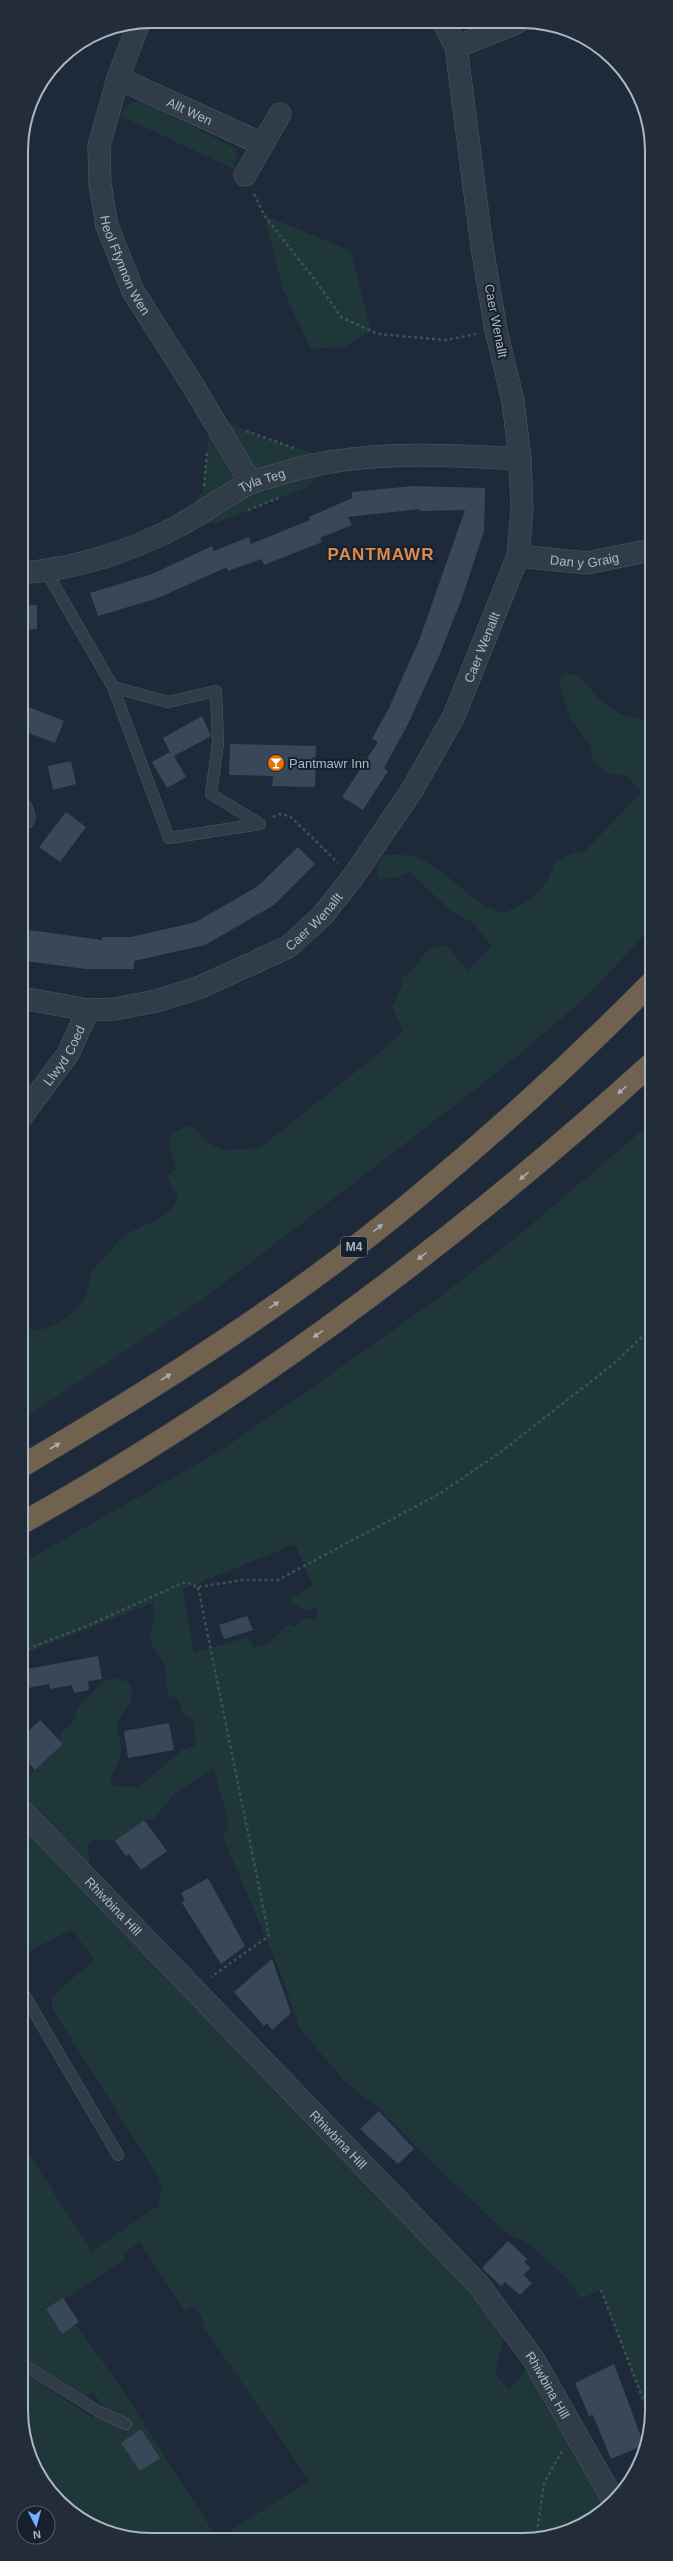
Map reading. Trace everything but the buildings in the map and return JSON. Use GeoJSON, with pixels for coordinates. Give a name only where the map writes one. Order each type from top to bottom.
{"type":"FeatureCollection","features":[{"type":"Feature","properties":{"kind":"highway","name":"M4"},"geometry":{"type":"LineString","coordinates":[[28,1462],[206,1352],[307,1282],[389,1220],[519,1110],[645,989]]}},
{"type":"Feature","properties":{"kind":"highway"},"geometry":{"type":"LineString","coordinates":[[28,1519],[134,1457],[328,1327],[509,1188],[645,1069]]}},
{"type":"Feature","properties":{"kind":"street","name":"Caer Wenallt"},"geometry":{"type":"LineString","coordinates":[[28,999],[88,1010],[115,1009],[156,1001],[198,988],[252,965],[288,947],[322,916],[353,877],[412,790],[454,716],[518,556],[522,509],[520,459],[513,401],[496,330],[456,47],[446,28]]}},
{"type":"Feature","properties":{"kind":"street"},"geometry":{"type":"LineString","coordinates":[[456,47],[504,28]]}},
{"type":"Feature","properties":{"kind":"street","name":"Heol Ffynnon Wen"},"geometry":{"type":"LineString","coordinates":[[137,29],[118,78],[99,146],[100,184],[107,226],[133,291],[192,384],[251,483]]}},
{"type":"Feature","properties":{"kind":"street","name":"Allt Wen"},"geometry":{"type":"LineString","coordinates":[[118,78],[262,144]]}},
{"type":"Feature","properties":{"kind":"street"},"geometry":{"type":"LineString","coordinates":[[245,175],[280,114]]}},
{"type":"Feature","properties":{"kind":"street","name":"Tyla Teg"},"geometry":{"type":"LineString","coordinates":[[28,572],[46,571],[92,560],[136,546],[180,526],[251,483],[298,468],[339,461],[427,454],[520,459]]}},
{"type":"Feature","properties":{"kind":"street","name":"Dan y Graig"},"geometry":{"type":"LineString","coordinates":[[518,556],[587,563],[645,551]]}},
{"type":"Feature","properties":{"kind":"street","name":"Llwyd Coed"},"geometry":{"type":"LineString","coordinates":[[28,1108],[68,1054],[88,1010]]}},
{"type":"Feature","properties":{"kind":"street","name":"Rhiwbina Hill"},"geometry":{"type":"LineString","coordinates":[[28,1816],[479,2285],[534,2360],[611,2495]]}},
{"type":"Feature","properties":{"kind":"lane"},"geometry":{"type":"LineString","coordinates":[[46,571],[113,687],[169,838],[260,824]]}},
{"type":"Feature","properties":{"kind":"lane"},"geometry":{"type":"LineString","coordinates":[[113,687],[168,702],[216,691],[218,743],[211,794],[260,824]]}},
{"type":"Feature","properties":{"kind":"lane"},"geometry":{"type":"LineString","coordinates":[[28,2001],[118,2155]]}},
{"type":"Feature","properties":{"kind":"lane"},"geometry":{"type":"LineString","coordinates":[[28,2368],[98,2411],[126,2424]]}},
{"type":"Feature","properties":{"kind":"path"},"geometry":{"type":"LineString","coordinates":[[245,175],[264,215],[316,280],[341,317],[378,334],[438,340],[446,340],[496,330]]}},
{"type":"Feature","properties":{"kind":"path"},"geometry":{"type":"LineString","coordinates":[[260,824],[279,814],[290,816],[353,877]]}},
{"type":"Feature","properties":{"kind":"path"},"geometry":{"type":"LineString","coordinates":[[28,1649],[89,1625],[185,1582],[198,1587],[243,1580],[278,1580],[440,1494],[510,1445],[616,1362],[645,1334]]}},
{"type":"Feature","properties":{"kind":"path"},"geometry":{"type":"LineString","coordinates":[[194,1989],[269,1936],[198,1587]]}},
{"type":"Feature","properties":{"kind":"path"},"geometry":{"type":"LineString","coordinates":[[601,2290],[645,2404]]}},
{"type":"Feature","properties":{"kind":"path"},"geometry":{"type":"LineString","coordinates":[[537,2532],[544,2483],[574,2428]]}},
{"type":"Feature","properties":{"kind":"green space"},"geometry":{"type":"Polygon","coordinates":[[[141,101],[235,148],[237,155],[234,169],[121,116],[129,106],[141,101]]]}},
{"type":"Feature","properties":{"kind":"green space"},"geometry":{"type":"Polygon","coordinates":[[[264,215],[351,251],[371,331],[344,347],[311,349],[283,290],[264,215]]]}},
{"type":"Feature","properties":{"kind":"green space"},"geometry":{"type":"Polygon","coordinates":[[[211,415],[265,439],[339,461],[305,488],[216,523],[180,525],[203,491],[211,415]]]}},
{"type":"Feature","properties":{"kind":"green space"},"geometry":{"type":"Polygon","coordinates":[[[566,673],[579,676],[599,699],[620,714],[645,720],[645,934],[583,1000],[499,1071],[202,1300],[28,1416],[28,1327],[40,1329],[47,1328],[55,1325],[70,1315],[85,1297],[93,1271],[119,1241],[134,1230],[161,1217],[174,1205],[178,1197],[167,1177],[176,1169],[169,1147],[170,1134],[187,1126],[195,1128],[206,1142],[223,1150],[260,1148],[378,1054],[403,1031],[392,1007],[402,986],[401,978],[413,969],[425,954],[438,947],[447,945],[467,971],[492,947],[472,922],[451,911],[410,872],[396,878],[379,878],[377,865],[384,855],[406,855],[418,858],[439,870],[484,905],[494,910],[506,912],[528,900],[542,888],[551,873],[555,861],[578,851],[582,854],[642,792],[627,776],[606,773],[593,760],[591,746],[570,718],[558,679],[566,673]]]}},
{"type":"Feature","properties":{"kind":"green space"},"geometry":{"type":"Polygon","coordinates":[[[645,1128],[645,2404],[601,2290],[580,2298],[568,2280],[530,2244],[506,2233],[419,2150],[381,2110],[343,2080],[299,2027],[281,1974],[223,1837],[228,1827],[228,1821],[213,1766],[205,1775],[175,1793],[154,1819],[144,1820],[115,1841],[94,1840],[88,1844],[89,1864],[83,1874],[508,2321],[495,2373],[509,2390],[534,2360],[611,2495],[590,2512],[576,2520],[554,2529],[538,2532],[227,2533],[309,2481],[204,2327],[201,2316],[194,2306],[185,2311],[140,2242],[122,2254],[125,2260],[46,2310],[62,2334],[76,2325],[118,2383],[214,2533],[151,2533],[127,2531],[97,2520],[76,2507],[64,2497],[49,2478],[42,2465],[44,2464],[32,2440],[29,2426],[28,2376],[93,2418],[102,2405],[93,2392],[88,2396],[80,2394],[28,2362],[28,2153],[92,2251],[158,2206],[162,2190],[158,2177],[52,2008],[52,1998],[59,1990],[94,1960],[72,1929],[28,1952],[28,1847],[30,1846],[28,1844],[28,1778],[62,1745],[60,1737],[63,1729],[68,1727],[75,1718],[77,1708],[104,1680],[116,1678],[128,1682],[132,1689],[131,1700],[116,1724],[121,1751],[118,1762],[110,1777],[113,1786],[139,1787],[182,1750],[196,1745],[193,1719],[183,1715],[178,1699],[169,1696],[166,1686],[166,1668],[149,1639],[154,1620],[153,1603],[28,1653],[28,1560],[220,1451],[444,1294],[525,1230],[645,1128]],[[295,1544],[183,1589],[194,1653],[249,1637],[253,1648],[269,1643],[288,1624],[296,1627],[300,1620],[316,1618],[317,1607],[305,1611],[288,1600],[313,1586],[295,1544]]]}},
{"type":"Feature","properties":{"kind":"place","name":"Pantmawr Inn"},"geometry":{"type":"Point","coordinates":[276,763]}},
{"type":"Feature","properties":{"kind":"district","name":"PANTMAWR"},"geometry":{"type":"Point","coordinates":[381,554]}}]}
